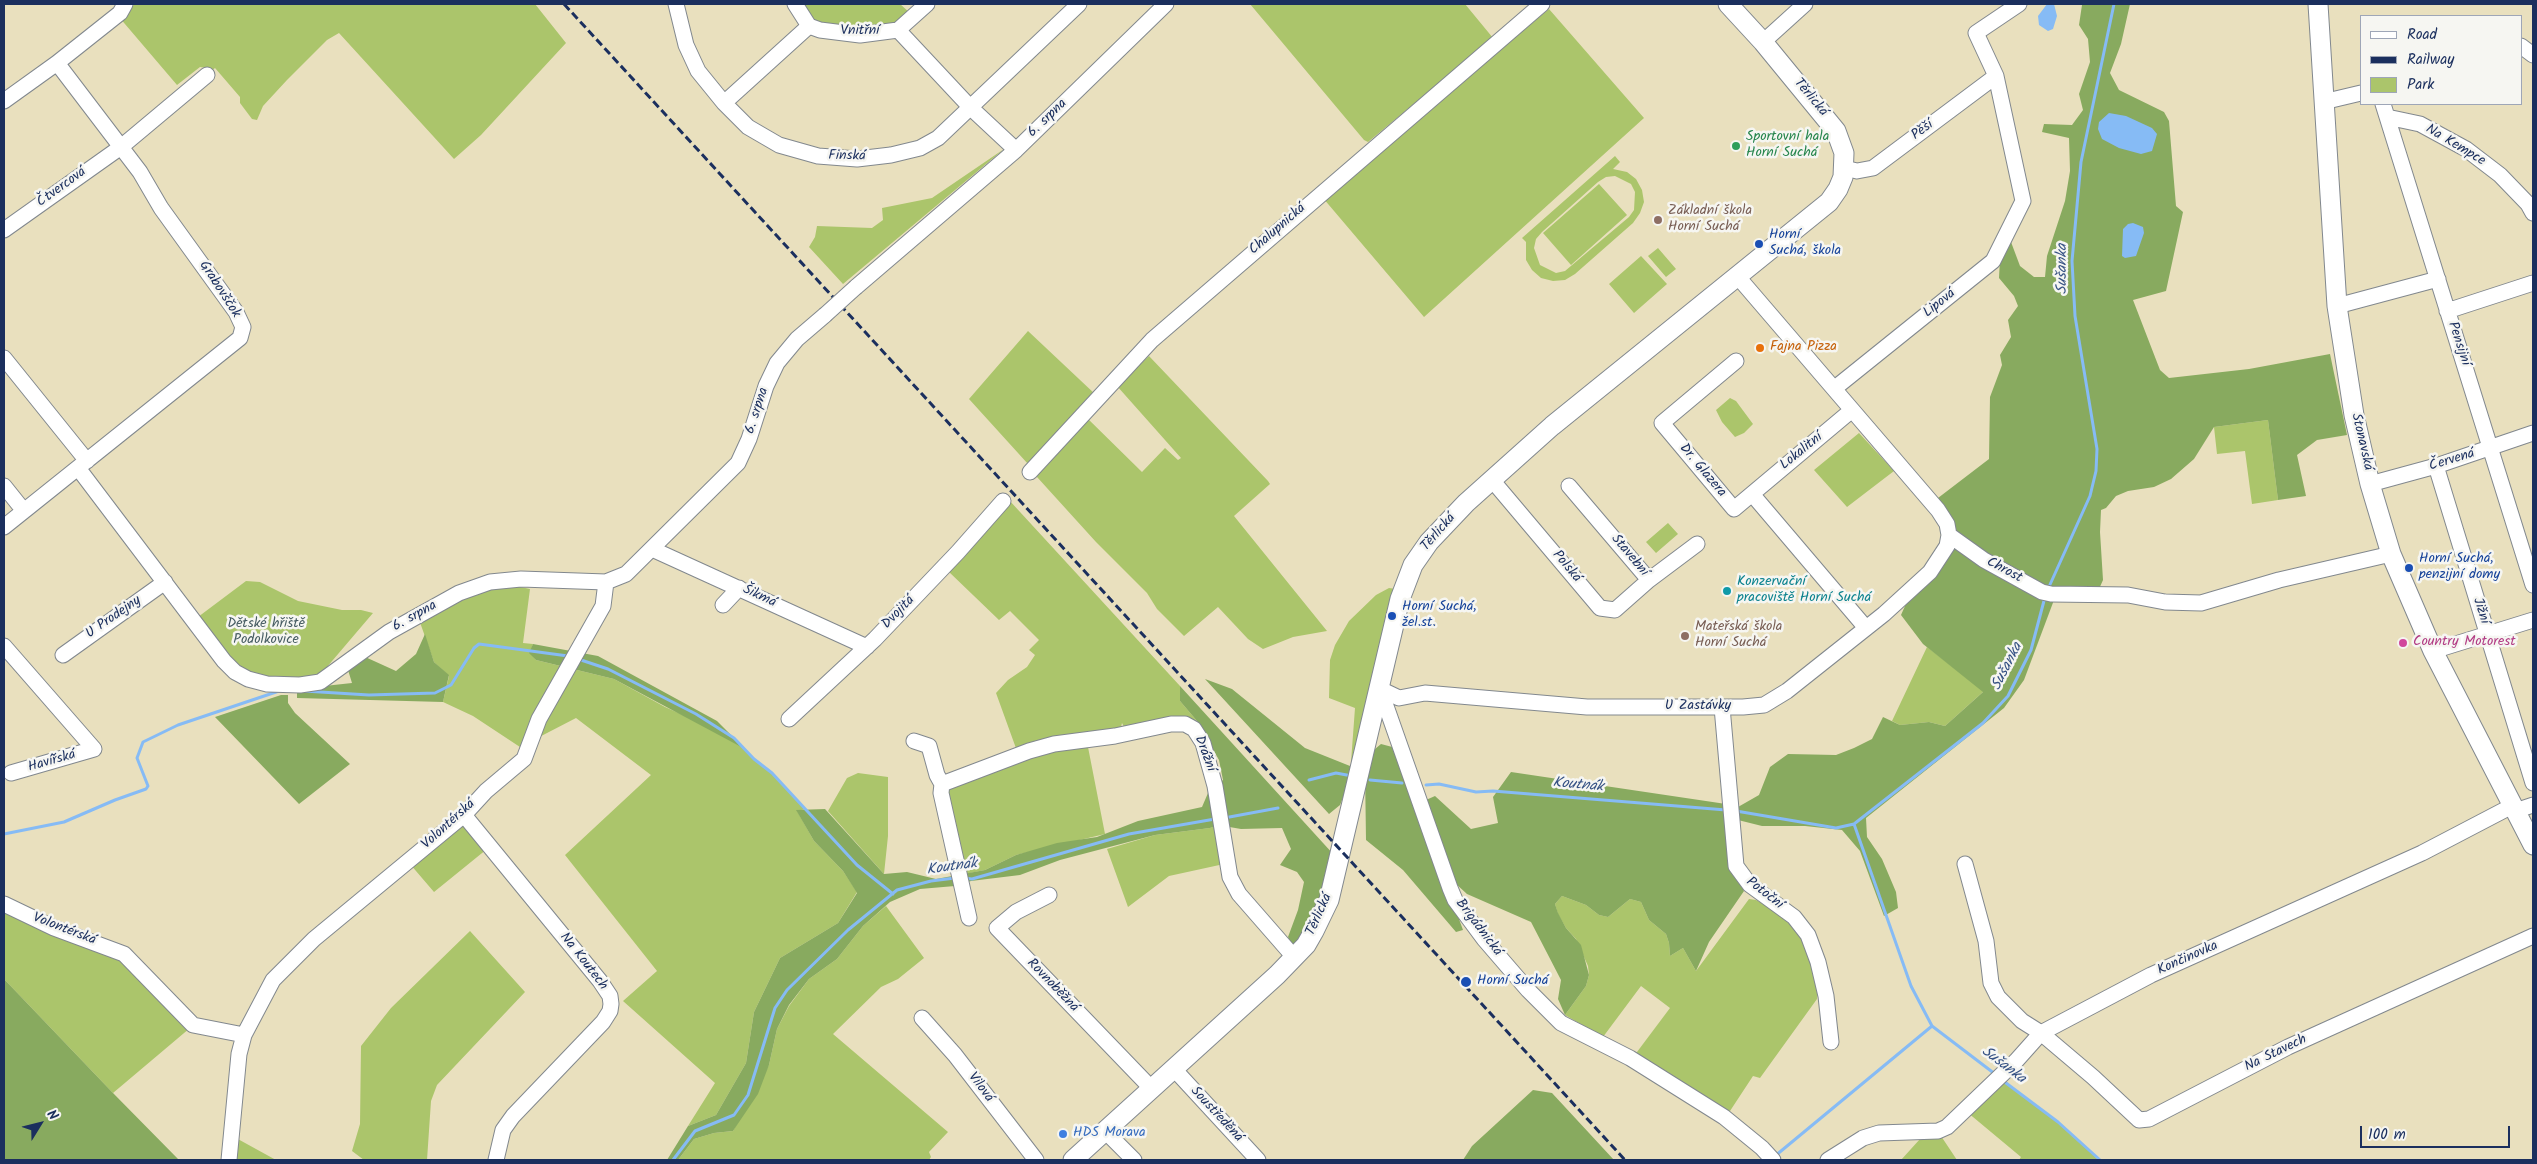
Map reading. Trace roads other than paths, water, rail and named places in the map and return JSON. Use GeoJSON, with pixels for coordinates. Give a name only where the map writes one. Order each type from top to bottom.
{"type":"FeatureCollection","features":[{"type":"Feature","properties":{"kind":"main road","name":"Těrlická"},"geometry":{"type":"LineString","coordinates":[[1073,1160],[1294,957],[1314,931],[1329,900],[1396,615],[1413,565],[1442,527],[1552,426],[1829,202],[1838,189],[1844,168],[1844,153],[1836,131],[1764,42],[1728,4]]}},
{"type":"Feature","properties":{"kind":"main road","name":"Stonavská"},"geometry":{"type":"LineString","coordinates":[[2318,4],[2337,306],[2354,415],[2370,484],[2391,554],[2433,651],[2533,845]]}},
{"type":"Feature","properties":{"kind":"street"},"geometry":{"type":"LineString","coordinates":[[6,96],[57,64],[120,13],[125,4]]}},
{"type":"Feature","properties":{"kind":"street","name":"Finská"},"geometry":{"type":"LineString","coordinates":[[676,4],[686,45],[698,71],[724,104],[748,127],[778,145],[818,156],[857,159],[891,155],[920,148],[938,138],[1079,4]]}},
{"type":"Feature","properties":{"kind":"street"},"geometry":{"type":"LineString","coordinates":[[724,104],[809,26],[795,4]]}},
{"type":"Feature","properties":{"kind":"street","name":"Vnitřní"},"geometry":{"type":"LineString","coordinates":[[809,26],[820,30],[860,34],[898,30],[927,4]]}},
{"type":"Feature","properties":{"kind":"street","name":"6. srpna"},"geometry":{"type":"LineString","coordinates":[[83,465],[165,582],[224,661],[235,672],[257,682],[291,685],[320,682],[403,623],[459,593],[490,582],[521,580],[606,582],[626,574],[738,463],[749,439],[766,386],[777,363],[797,339],[1016,150],[1166,4]]}},
{"type":"Feature","properties":{"kind":"street","name":"Chalupnická"},"geometry":{"type":"LineString","coordinates":[[1030,472],[1152,340],[1542,4]]}},
{"type":"Feature","properties":{"kind":"street"},"geometry":{"type":"LineString","coordinates":[[1764,42],[1805,4]]}},
{"type":"Feature","properties":{"kind":"street"},"geometry":{"type":"LineString","coordinates":[[1996,76],[1976,33],[2019,4]]}},
{"type":"Feature","properties":{"kind":"street"},"geometry":{"type":"LineString","coordinates":[[898,30],[971,108],[1016,150]]}},
{"type":"Feature","properties":{"kind":"street"},"geometry":{"type":"LineString","coordinates":[[2522,47],[2533,55]]}},
{"type":"Feature","properties":{"kind":"street","name":"Grabovščok"},"geometry":{"type":"LineString","coordinates":[[57,64],[121,147],[236,312],[242,327],[240,338],[226,351],[83,465]]}},
{"type":"Feature","properties":{"kind":"street"},"geometry":{"type":"LineString","coordinates":[[121,147],[207,74]]}},
{"type":"Feature","properties":{"kind":"street","name":"Pěší"},"geometry":{"type":"LineString","coordinates":[[1844,168],[1857,171],[1873,168],[1996,76]]}},
{"type":"Feature","properties":{"kind":"street","name":"Lipová"},"geometry":{"type":"LineString","coordinates":[[1835,388],[1992,262],[2023,201],[1996,76]]}},
{"type":"Feature","properties":{"kind":"street"},"geometry":{"type":"LineString","coordinates":[[2323,102],[2360,93]]}},
{"type":"Feature","properties":{"kind":"street","name":"Na Kempce"},"geometry":{"type":"LineString","coordinates":[[2385,111],[2420,124],[2466,149],[2500,175],[2528,204],[2533,212]]}},
{"type":"Feature","properties":{"kind":"street","name":"Pensijní"},"geometry":{"type":"LineString","coordinates":[[2385,111],[2533,585]]}},
{"type":"Feature","properties":{"kind":"street","name":"Čtvercová"},"geometry":{"type":"LineString","coordinates":[[4,230],[121,147]]}},
{"type":"Feature","properties":{"kind":"street"},"geometry":{"type":"LineString","coordinates":[[1738,277],[1938,510],[1947,524],[1949,536]]}},
{"type":"Feature","properties":{"kind":"street"},"geometry":{"type":"LineString","coordinates":[[2337,306],[2438,279]]}},
{"type":"Feature","properties":{"kind":"street"},"geometry":{"type":"LineString","coordinates":[[2447,311],[2533,283]]}},
{"type":"Feature","properties":{"kind":"street"},"geometry":{"type":"LineString","coordinates":[[4,358],[83,465],[4,527]]}},
{"type":"Feature","properties":{"kind":"street","name":"Dr. Glazera"},"geometry":{"type":"LineString","coordinates":[[1736,361],[1662,423],[1734,509],[1752,494]]}},
{"type":"Feature","properties":{"kind":"street","name":"Lokalitní"},"geometry":{"type":"LineString","coordinates":[[1752,494],[1852,410]]}},
{"type":"Feature","properties":{"kind":"street","name":"Červená"},"geometry":{"type":"LineString","coordinates":[[2370,484],[2436,466],[2533,433]]}},
{"type":"Feature","properties":{"kind":"street","name":"Jižní"},"geometry":{"type":"LineString","coordinates":[[2436,466],[2533,783]]}},
{"type":"Feature","properties":{"kind":"street","name":"Polská"},"geometry":{"type":"LineString","coordinates":[[1492,480],[1600,608],[1615,610],[1649,580]]}},
{"type":"Feature","properties":{"kind":"street"},"geometry":{"type":"LineString","coordinates":[[4,486],[24,511]]}},
{"type":"Feature","properties":{"kind":"street","name":"Stavební"},"geometry":{"type":"LineString","coordinates":[[1569,486],[1649,580],[1697,544]]}},
{"type":"Feature","properties":{"kind":"street"},"geometry":{"type":"LineString","coordinates":[[1752,494],[1866,628]]}},
{"type":"Feature","properties":{"kind":"street","name":"Dvojitá"},"geometry":{"type":"LineString","coordinates":[[789,719],[867,646],[958,552],[1003,502]]}},
{"type":"Feature","properties":{"kind":"street","name":"Chrost"},"geometry":{"type":"LineString","coordinates":[[1949,536],[1984,560],[2047,593],[2128,595],[2165,602],[2201,603],[2279,580],[2391,554]]}},
{"type":"Feature","properties":{"kind":"street","name":"U Zastávky"},"geometry":{"type":"LineString","coordinates":[[1380,689],[1399,698],[1425,693],[1586,707],[1722,707],[1764,705],[1774,700],[1866,628],[1920,582],[1947,546],[1949,536]]}},
{"type":"Feature","properties":{"kind":"street","name":"Šikmá"},"geometry":{"type":"LineString","coordinates":[[652,549],[867,646]]}},
{"type":"Feature","properties":{"kind":"street","name":"U Prodejny"},"geometry":{"type":"LineString","coordinates":[[63,655],[165,582]]}},
{"type":"Feature","properties":{"kind":"street","name":"Volontérská"},"geometry":{"type":"LineString","coordinates":[[229,1160],[235,1079],[244,1034],[273,980],[314,939],[464,816],[486,791],[524,759],[540,719],[603,606],[606,582]]}},
{"type":"Feature","properties":{"kind":"street"},"geometry":{"type":"LineString","coordinates":[[723,604],[739,588]]}},
{"type":"Feature","properties":{"kind":"street"},"geometry":{"type":"LineString","coordinates":[[2433,651],[2533,620]]}},
{"type":"Feature","properties":{"kind":"street","name":"Havířská"},"geometry":{"type":"LineString","coordinates":[[4,646],[94,749],[11,773]]}},
{"type":"Feature","properties":{"kind":"street","name":"Brigádnická"},"geometry":{"type":"LineString","coordinates":[[1380,689],[1450,888],[1456,900],[1484,939],[1528,990],[1561,1024],[1630,1058],[1724,1117],[1762,1148],[1773,1160]]}},
{"type":"Feature","properties":{"kind":"street","name":"Potoční"},"geometry":{"type":"LineString","coordinates":[[1722,707],[1736,866],[1750,884],[1794,917],[1808,935],[1818,962],[1826,996],[1830,1042]]}},
{"type":"Feature","properties":{"kind":"street","name":"Drážní"},"geometry":{"type":"LineString","coordinates":[[942,784],[1029,751],[1054,744],[1115,736],[1163,725],[1184,724],[1194,729],[1203,743],[1215,786],[1230,877],[1239,894],[1294,957]]}},
{"type":"Feature","properties":{"kind":"street"},"geometry":{"type":"LineString","coordinates":[[914,741],[930,746],[936,775],[942,784],[941,793],[969,918]]}},
{"type":"Feature","properties":{"kind":"street","name":"Končinovka"},"geometry":{"type":"LineString","coordinates":[[1828,1160],[1862,1138],[1880,1133],[1938,1131],[1947,1126],[2000,1077],[2041,1034],[2151,975],[2413,857],[2514,808],[2533,805]]}},
{"type":"Feature","properties":{"kind":"street","name":"Na Koutech"},"geometry":{"type":"LineString","coordinates":[[464,816],[600,981],[610,996],[611,1004],[603,1022],[513,1116],[503,1130],[496,1160]]}},
{"type":"Feature","properties":{"kind":"street"},"geometry":{"type":"LineString","coordinates":[[1965,864],[1986,940],[1991,983],[1998,997],[2022,1021],[2041,1034]]}},
{"type":"Feature","properties":{"kind":"street","name":"Rovnoběžná"},"geometry":{"type":"LineString","coordinates":[[1049,895],[1016,912],[997,928],[1152,1089]]}},
{"type":"Feature","properties":{"kind":"street","name":"Volontérská"},"geometry":{"type":"LineString","coordinates":[[4,904],[54,928],[124,954],[193,1026],[244,1034]]}},
{"type":"Feature","properties":{"kind":"street","name":"Na Stavech"},"geometry":{"type":"LineString","coordinates":[[2041,1034],[2094,1077],[2139,1120],[2149,1119],[2288,1047],[2533,936]]}},
{"type":"Feature","properties":{"kind":"street","name":"Vilová"},"geometry":{"type":"LineString","coordinates":[[922,1018],[955,1055],[1036,1160]]}},
{"type":"Feature","properties":{"kind":"street","name":"Soustředěná"},"geometry":{"type":"LineString","coordinates":[[1174,1069],[1258,1160]]}},
{"type":"Feature","properties":{"kind":"street"},"geometry":{"type":"LineString","coordinates":[[1105,1131],[1134,1160]]}},
{"type":"Feature","properties":{"kind":"water"},"geometry":{"type":"Polygon","coordinates":[[[2047,4],[2054,4],[2057,16],[2053,29],[2048,31],[2039,25],[2038,16],[2047,4]]]}},
{"type":"Feature","properties":{"kind":"water"},"geometry":{"type":"Polygon","coordinates":[[[2109,113],[2126,116],[2152,128],[2157,134],[2152,151],[2141,154],[2119,148],[2102,139],[2098,129],[2099,122],[2109,113]]]}},
{"type":"Feature","properties":{"kind":"water"},"geometry":{"type":"Polygon","coordinates":[[[2133,223],[2143,227],[2144,233],[2136,256],[2125,258],[2122,256],[2123,229],[2128,224],[2133,223]]]}},
{"type":"Feature","properties":{"kind":"waterway","name":"Sušanka"},"geometry":{"type":"LineString","coordinates":[[2048,589],[2090,496],[2096,471],[2097,449],[2075,316],[2072,261],[2081,162],[2114,4]]}},
{"type":"Feature","properties":{"kind":"waterway","name":"Sušanka"},"geometry":{"type":"LineString","coordinates":[[1995,1074],[1932,1026],[1911,986],[1854,824],[1983,723],[2008,696],[2031,650],[2045,597]]}},
{"type":"Feature","properties":{"kind":"waterway"},"geometry":{"type":"LineString","coordinates":[[304,691],[369,695],[435,693],[451,685],[474,648],[479,644],[568,656]]}},
{"type":"Feature","properties":{"kind":"waterway"},"geometry":{"type":"LineString","coordinates":[[578,659],[608,669],[696,714],[734,738],[754,759],[772,773],[857,865],[893,894]]}},
{"type":"Feature","properties":{"kind":"waterway"},"geometry":{"type":"LineString","coordinates":[[4,834],[64,822],[146,789],[148,786],[137,758],[143,742],[178,725],[279,691]]}},
{"type":"Feature","properties":{"kind":"waterway","name":"Koutnák"},"geometry":{"type":"LineString","coordinates":[[1309,780],[1336,773],[1352,776]]}},
{"type":"Feature","properties":{"kind":"waterway","name":"Koutnák"},"geometry":{"type":"LineString","coordinates":[[1370,780],[1402,783]]}},
{"type":"Feature","properties":{"kind":"waterway","name":"Koutnák"},"geometry":{"type":"LineString","coordinates":[[1426,785],[1439,784],[1476,792],[1493,791],[1726,810]]}},
{"type":"Feature","properties":{"kind":"waterway","name":"Koutnák"},"geometry":{"type":"LineString","coordinates":[[1224,818],[1278,808]]}},
{"type":"Feature","properties":{"kind":"waterway","name":"Koutnák"},"geometry":{"type":"LineString","coordinates":[[1736,811],[1836,828],[1854,824]]}},
{"type":"Feature","properties":{"kind":"waterway","name":"Koutnák"},"geometry":{"type":"LineString","coordinates":[[964,878],[972,879],[1129,834],[1215,819]]}},
{"type":"Feature","properties":{"kind":"waterway","name":"Koutnák"},"geometry":{"type":"LineString","coordinates":[[673,1160],[695,1131],[734,1115],[748,1095],[775,1008],[787,990],[848,930],[897,890],[931,881],[955,878]]}},
{"type":"Feature","properties":{"kind":"waterway"},"geometry":{"type":"LineString","coordinates":[[1775,1156],[1932,1026]]}},
{"type":"Feature","properties":{"kind":"waterway","name":"Sušanka"},"geometry":{"type":"LineString","coordinates":[[2002,1080],[2058,1122],[2100,1160]]}},
{"type":"Feature","properties":{"kind":"railway"},"geometry":{"type":"LineString","coordinates":[[564,4],[1625,1160]]}},
{"type":"Feature","properties":{"kind":"place","name":"Sportovní hala Horní Suchá"},"geometry":{"type":"Point","coordinates":[1736,146]}},
{"type":"Feature","properties":{"kind":"place","name":"Základní škola Horní Suchá"},"geometry":{"type":"Point","coordinates":[1658,220]}},
{"type":"Feature","properties":{"kind":"place","name":"Horní Suchá, škola"},"geometry":{"type":"Point","coordinates":[1759,244]}},
{"type":"Feature","properties":{"kind":"place","name":"Fajna Pizza"},"geometry":{"type":"Point","coordinates":[1760,348]}},
{"type":"Feature","properties":{"kind":"place","name":"Horní Suchá, penzijní domy"},"geometry":{"type":"Point","coordinates":[2409,568]}},
{"type":"Feature","properties":{"kind":"place","name":"Konzervační pracoviště Horní Suchá"},"geometry":{"type":"Point","coordinates":[1727,591]}},
{"type":"Feature","properties":{"kind":"place","name":"Horní Suchá, žel.st."},"geometry":{"type":"Point","coordinates":[1392,616]}},
{"type":"Feature","properties":{"kind":"place","name":"Mateřská škola Horní Suchá"},"geometry":{"type":"Point","coordinates":[1685,636]}},
{"type":"Feature","properties":{"kind":"place","name":"Country Motorest"},"geometry":{"type":"Point","coordinates":[2403,643]}},
{"type":"Feature","properties":{"kind":"place","name":"Horní Suchá"},"geometry":{"type":"Point","coordinates":[1466,982]}},
{"type":"Feature","properties":{"kind":"place","name":"HDS Morava"},"geometry":{"type":"Point","coordinates":[1063,1134]}},
{"type":"Feature","properties":{"kind":"park label","name":"Dětské hřiště Podolkovice"},"geometry":{"type":"Point","coordinates":[266,634]}}]}
